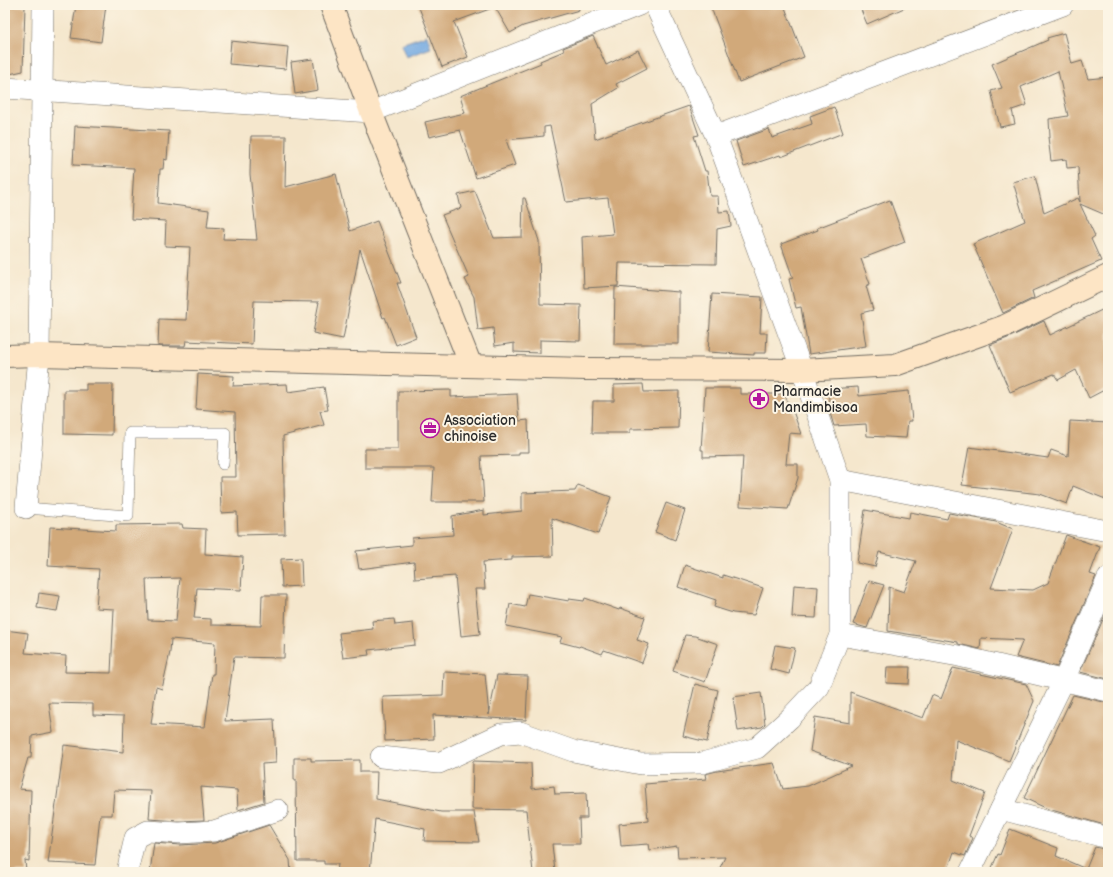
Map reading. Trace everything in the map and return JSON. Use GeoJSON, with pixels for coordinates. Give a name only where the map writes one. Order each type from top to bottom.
{"type":"FeatureCollection","features":[{"type":"Feature","properties":{"kind":"street"},"geometry":{"type":"LineString","coordinates":[[26,508],[39,355],[43,5]]}},
{"type":"Feature","properties":{"kind":"street"},"geometry":{"type":"LineString","coordinates":[[331,5],[370,112],[471,366]]}},
{"type":"Feature","properties":{"kind":"street"},"geometry":{"type":"LineString","coordinates":[[5,88],[42,89],[370,112],[639,5]]}},
{"type":"Feature","properties":{"kind":"street"},"geometry":{"type":"LineString","coordinates":[[381,757],[439,763],[501,734],[520,732],[572,751],[642,764],[702,763],[757,748],[790,718],[819,687],[840,635],[840,480],[802,370],[716,136],[656,5]]}},
{"type":"Feature","properties":{"kind":"street"},"geometry":{"type":"LineString","coordinates":[[716,136],[1063,5]]}},
{"type":"Feature","properties":{"kind":"street"},"geometry":{"type":"LineString","coordinates":[[5,356],[39,355],[586,369],[802,370],[895,365],[1005,326],[1108,276]]}},
{"type":"Feature","properties":{"kind":"street"},"geometry":{"type":"LineString","coordinates":[[840,480],[1108,531]]}},
{"type":"Feature","properties":{"kind":"street"},"geometry":{"type":"LineString","coordinates":[[970,872],[1064,680],[1108,578]]}},
{"type":"Feature","properties":{"kind":"street"},"geometry":{"type":"LineString","coordinates":[[840,635],[959,656],[1108,691]]}},
{"type":"Feature","properties":{"kind":"street"},"geometry":{"type":"LineString","coordinates":[[1001,809],[1108,838]]}},
{"type":"Feature","properties":{"kind":"street"},"geometry":{"type":"LineString","coordinates":[[127,872],[135,838],[148,831],[179,833],[214,831],[278,810]]}},
{"type":"Feature","properties":{"kind":"lane"},"geometry":{"type":"LineString","coordinates":[[26,508],[128,516],[130,433],[225,433],[223,464]]}},
{"type":"Feature","properties":{"kind":"water"},"geometry":{"type":"Polygon","coordinates":[[[427,35],[431,48],[406,57],[401,44],[427,35]]]}},
{"type":"Feature","properties":{"kind":"building"},"geometry":{"type":"Polygon","coordinates":[[[76,5],[106,5],[101,42],[71,38],[76,5]]]}},
{"type":"Feature","properties":{"kind":"building"},"geometry":{"type":"Polygon","coordinates":[[[418,5],[578,5],[579,10],[523,26],[510,33],[495,7],[454,22],[468,57],[442,67],[418,5]]]}},
{"type":"Feature","properties":{"kind":"building"},"geometry":{"type":"Polygon","coordinates":[[[710,5],[784,5],[804,57],[739,82],[710,5]]]}},
{"type":"Feature","properties":{"kind":"building"},"geometry":{"type":"Polygon","coordinates":[[[859,5],[911,5],[867,24],[859,5]]]}},
{"type":"Feature","properties":{"kind":"building"},"geometry":{"type":"Polygon","coordinates":[[[5,6],[25,6],[23,71],[5,75],[5,6]]]}},
{"type":"Feature","properties":{"kind":"building"},"geometry":{"type":"Polygon","coordinates":[[[1064,33],[1072,64],[1082,61],[1088,79],[1108,77],[1108,216],[1080,204],[1095,236],[1091,239],[1101,261],[1032,291],[1034,298],[1003,313],[973,244],[1025,221],[1013,182],[1035,176],[1044,213],[1078,198],[1080,202],[1078,167],[1067,168],[1066,159],[1051,161],[1048,137],[1050,137],[1049,119],[1068,116],[1058,71],[1021,87],[1027,105],[1012,110],[1015,124],[1000,127],[991,91],[1002,88],[992,64],[1048,40],[1047,38],[1064,33]]]}},
{"type":"Feature","properties":{"kind":"building"},"geometry":{"type":"Polygon","coordinates":[[[593,36],[606,65],[638,50],[647,68],[616,84],[618,88],[592,104],[595,139],[689,106],[699,135],[694,136],[705,171],[707,171],[710,196],[718,196],[719,212],[729,211],[731,226],[717,229],[716,264],[619,263],[618,286],[584,288],[582,237],[613,234],[608,198],[566,202],[550,126],[544,127],[544,136],[506,140],[515,165],[476,178],[460,130],[429,137],[425,122],[465,113],[460,96],[541,63],[540,61],[564,51],[563,48],[593,36]]]}},
{"type":"Feature","properties":{"kind":"building"},"geometry":{"type":"Polygon","coordinates":[[[231,41],[288,47],[286,69],[229,64],[231,41]]]}},
{"type":"Feature","properties":{"kind":"building"},"geometry":{"type":"Polygon","coordinates":[[[313,59],[318,90],[295,94],[291,62],[313,59]]]}},
{"type":"Feature","properties":{"kind":"building"},"geometry":{"type":"Polygon","coordinates":[[[834,107],[843,133],[781,157],[780,155],[744,167],[736,141],[769,129],[772,138],[812,124],[810,116],[834,107]]]}},
{"type":"Feature","properties":{"kind":"building"},"geometry":{"type":"Polygon","coordinates":[[[75,126],[169,131],[167,160],[164,159],[163,169],[160,169],[158,203],[209,210],[207,227],[224,228],[223,239],[257,240],[250,174],[251,136],[286,136],[285,187],[336,174],[350,231],[377,221],[401,283],[397,283],[416,337],[396,345],[385,317],[383,318],[360,249],[343,339],[313,333],[319,302],[254,301],[252,344],[186,341],[185,346],[158,346],[159,319],[186,320],[190,247],[165,246],[166,221],[131,219],[134,168],[73,165],[75,126]]]}},
{"type":"Feature","properties":{"kind":"building"},"geometry":{"type":"Polygon","coordinates":[[[475,191],[494,238],[522,237],[523,198],[525,198],[539,241],[540,304],[581,305],[580,341],[540,340],[540,353],[514,352],[514,343],[495,346],[493,328],[478,330],[474,297],[465,279],[469,277],[442,215],[461,208],[458,195],[475,191]]]}},
{"type":"Feature","properties":{"kind":"building"},"geometry":{"type":"Polygon","coordinates":[[[890,200],[905,242],[861,259],[870,284],[866,286],[873,310],[861,313],[866,346],[809,354],[801,307],[796,308],[789,279],[793,278],[781,244],[818,230],[817,228],[890,200]]]}},
{"type":"Feature","properties":{"kind":"building"},"geometry":{"type":"Polygon","coordinates":[[[615,287],[679,292],[679,344],[614,344],[615,287]]]}},
{"type":"Feature","properties":{"kind":"building"},"geometry":{"type":"Polygon","coordinates":[[[712,294],[762,297],[760,333],[767,333],[766,353],[754,353],[754,355],[708,352],[712,294]]]}},
{"type":"Feature","properties":{"kind":"building"},"geometry":{"type":"Polygon","coordinates":[[[1108,307],[1108,388],[1089,398],[1076,370],[1058,380],[1054,374],[1010,392],[990,345],[1044,321],[1050,335],[1108,307]]]}},
{"type":"Feature","properties":{"kind":"building"},"geometry":{"type":"Polygon","coordinates":[[[198,374],[234,376],[233,386],[287,384],[288,392],[324,387],[328,410],[320,411],[324,425],[283,436],[285,534],[238,535],[237,512],[221,513],[220,477],[236,477],[235,412],[196,409],[198,374]]]}},
{"type":"Feature","properties":{"kind":"building"},"geometry":{"type":"Polygon","coordinates":[[[86,384],[113,384],[112,435],[64,434],[64,390],[86,390],[86,384]]]}},
{"type":"Feature","properties":{"kind":"building"},"geometry":{"type":"Polygon","coordinates":[[[643,384],[644,392],[679,391],[678,428],[630,429],[630,433],[592,433],[593,401],[614,401],[614,385],[643,384]]]}},
{"type":"Feature","properties":{"kind":"building"},"geometry":{"type":"Polygon","coordinates":[[[858,387],[859,396],[909,391],[912,421],[908,421],[906,438],[867,436],[866,424],[834,426],[830,413],[828,389],[858,387]]]}},
{"type":"Feature","properties":{"kind":"building"},"geometry":{"type":"Polygon","coordinates":[[[705,388],[740,388],[740,394],[784,394],[794,414],[801,434],[789,433],[786,464],[798,464],[798,478],[788,509],[740,506],[743,456],[703,457],[703,450],[701,450],[705,388]]]}},
{"type":"Feature","properties":{"kind":"building"},"geometry":{"type":"Polygon","coordinates":[[[451,390],[451,397],[517,394],[519,421],[528,420],[529,452],[519,452],[519,455],[481,456],[484,502],[432,502],[434,468],[365,468],[365,449],[398,449],[398,391],[451,390]]]}},
{"type":"Feature","properties":{"kind":"building"},"geometry":{"type":"Polygon","coordinates":[[[1070,421],[1108,423],[1108,500],[1073,486],[1067,504],[1040,494],[962,485],[969,447],[1048,458],[1051,450],[1068,456],[1070,421]]]}},
{"type":"Feature","properties":{"kind":"building"},"geometry":{"type":"Polygon","coordinates":[[[578,485],[611,497],[598,534],[552,518],[553,556],[512,557],[512,560],[483,562],[485,589],[475,589],[480,634],[461,636],[455,576],[415,579],[414,562],[359,569],[356,551],[412,545],[412,538],[453,535],[452,516],[484,510],[484,515],[522,511],[522,493],[575,491],[578,485]]]}},
{"type":"Feature","properties":{"kind":"building"},"geometry":{"type":"Polygon","coordinates":[[[666,503],[685,510],[675,540],[655,532],[666,503]]]}},
{"type":"Feature","properties":{"kind":"building"},"geometry":{"type":"Polygon","coordinates":[[[865,510],[909,518],[910,512],[947,519],[949,513],[996,522],[1013,529],[991,588],[1033,590],[1048,583],[1066,535],[1100,547],[1090,574],[1096,576],[1057,667],[1016,657],[1023,640],[981,638],[980,649],[958,644],[958,642],[888,631],[889,587],[904,592],[916,561],[879,552],[875,567],[857,563],[865,510]]]}},
{"type":"Feature","properties":{"kind":"building"},"geometry":{"type":"Polygon","coordinates":[[[182,524],[183,528],[206,529],[205,554],[243,557],[241,590],[197,588],[194,618],[211,619],[211,625],[261,626],[262,595],[286,595],[284,658],[234,657],[225,721],[274,719],[276,763],[262,764],[264,802],[238,810],[237,790],[201,787],[204,820],[179,821],[149,819],[151,791],[114,790],[112,815],[100,815],[95,865],[48,863],[64,745],[123,752],[124,716],[93,715],[93,704],[49,703],[53,732],[32,736],[31,758],[28,758],[19,789],[31,790],[29,861],[25,860],[26,872],[9,872],[7,839],[5,840],[5,630],[28,633],[25,653],[66,656],[65,672],[111,673],[114,609],[96,608],[99,569],[48,566],[50,527],[116,531],[116,525],[182,524]],[[180,578],[146,579],[148,620],[176,621],[180,578]],[[171,639],[170,652],[162,689],[156,687],[151,724],[205,727],[212,674],[214,674],[215,643],[171,639]]]}},
{"type":"Feature","properties":{"kind":"building"},"geometry":{"type":"Polygon","coordinates":[[[301,558],[302,586],[282,587],[281,559],[301,558]]]}},
{"type":"Feature","properties":{"kind":"building"},"geometry":{"type":"Polygon","coordinates":[[[685,565],[723,578],[723,575],[763,588],[754,615],[733,613],[714,607],[716,600],[678,587],[685,565]]]}},
{"type":"Feature","properties":{"kind":"building"},"geometry":{"type":"Polygon","coordinates":[[[869,581],[884,585],[867,628],[853,624],[869,581]]]}},
{"type":"Feature","properties":{"kind":"building"},"geometry":{"type":"Polygon","coordinates":[[[794,585],[818,587],[816,618],[792,617],[794,585]]]}},
{"type":"Feature","properties":{"kind":"building"},"geometry":{"type":"Polygon","coordinates":[[[39,593],[60,596],[57,611],[37,608],[39,593]]]}},
{"type":"Feature","properties":{"kind":"building"},"geometry":{"type":"Polygon","coordinates":[[[528,594],[569,601],[569,599],[584,601],[585,598],[645,617],[637,640],[649,644],[642,663],[604,650],[602,654],[580,646],[560,642],[562,637],[506,626],[510,604],[525,607],[528,594]]]}},
{"type":"Feature","properties":{"kind":"building"},"geometry":{"type":"Polygon","coordinates":[[[1108,608],[1108,679],[1080,672],[1108,608]]]}},
{"type":"Feature","properties":{"kind":"building"},"geometry":{"type":"Polygon","coordinates":[[[394,619],[395,625],[413,623],[415,645],[368,650],[369,655],[343,658],[339,633],[373,629],[372,621],[394,619]]]}},
{"type":"Feature","properties":{"kind":"building"},"geometry":{"type":"Polygon","coordinates":[[[685,635],[695,636],[718,644],[705,682],[673,671],[685,635]]]}},
{"type":"Feature","properties":{"kind":"building"},"geometry":{"type":"Polygon","coordinates":[[[775,645],[795,648],[789,674],[770,669],[775,645]]]}},
{"type":"Feature","properties":{"kind":"building"},"geometry":{"type":"Polygon","coordinates":[[[887,667],[910,667],[909,684],[886,683],[887,667]]]}},
{"type":"Feature","properties":{"kind":"building"},"geometry":{"type":"Polygon","coordinates":[[[953,668],[1026,684],[1034,701],[1009,761],[956,740],[953,780],[985,793],[969,836],[973,838],[965,856],[954,852],[947,872],[718,872],[725,857],[678,858],[677,846],[649,850],[648,844],[621,846],[619,824],[648,821],[645,784],[706,779],[705,774],[717,771],[774,763],[783,789],[808,786],[852,766],[810,751],[815,717],[850,723],[850,692],[923,718],[932,695],[941,699],[953,668]]]}},
{"type":"Feature","properties":{"kind":"building"},"geometry":{"type":"Polygon","coordinates":[[[444,672],[485,674],[489,715],[497,675],[528,676],[526,720],[433,715],[434,739],[385,741],[383,697],[443,695],[444,672]]]}},
{"type":"Feature","properties":{"kind":"building"},"geometry":{"type":"Polygon","coordinates":[[[695,684],[718,690],[707,742],[683,736],[695,684]]]}},
{"type":"Feature","properties":{"kind":"building"},"geometry":{"type":"Polygon","coordinates":[[[761,693],[765,724],[762,727],[738,731],[733,697],[761,693]]]}},
{"type":"Feature","properties":{"kind":"building"},"geometry":{"type":"Polygon","coordinates":[[[1073,695],[1108,703],[1108,826],[1048,809],[1024,798],[1073,695]]]}},
{"type":"Feature","properties":{"kind":"building"},"geometry":{"type":"Polygon","coordinates":[[[294,758],[311,758],[311,761],[360,760],[360,772],[377,772],[376,799],[441,812],[474,812],[479,842],[424,841],[425,829],[375,819],[370,872],[337,872],[338,864],[324,864],[324,861],[297,861],[296,780],[294,780],[294,758]]]}},
{"type":"Feature","properties":{"kind":"building"},"geometry":{"type":"Polygon","coordinates":[[[473,761],[531,763],[532,789],[554,786],[555,794],[586,793],[587,818],[579,818],[580,844],[552,844],[555,872],[533,872],[526,810],[472,809],[473,761]]]}},
{"type":"Feature","properties":{"kind":"building"},"geometry":{"type":"Polygon","coordinates":[[[269,825],[290,860],[291,872],[150,872],[154,843],[180,845],[215,843],[269,825]]]}},
{"type":"Feature","properties":{"kind":"building"},"geometry":{"type":"Polygon","coordinates":[[[1010,829],[1058,848],[1056,856],[1086,869],[1095,847],[1108,850],[1108,872],[990,872],[998,854],[1000,855],[1010,829]]]}},
{"type":"Feature","properties":{"kind":"place","name":"Pharmacie Mandimbisoa"},"geometry":{"type":"Point","coordinates":[759,399]}},
{"type":"Feature","properties":{"kind":"place","name":"Association chinoise"},"geometry":{"type":"Point","coordinates":[430,428]}}]}
